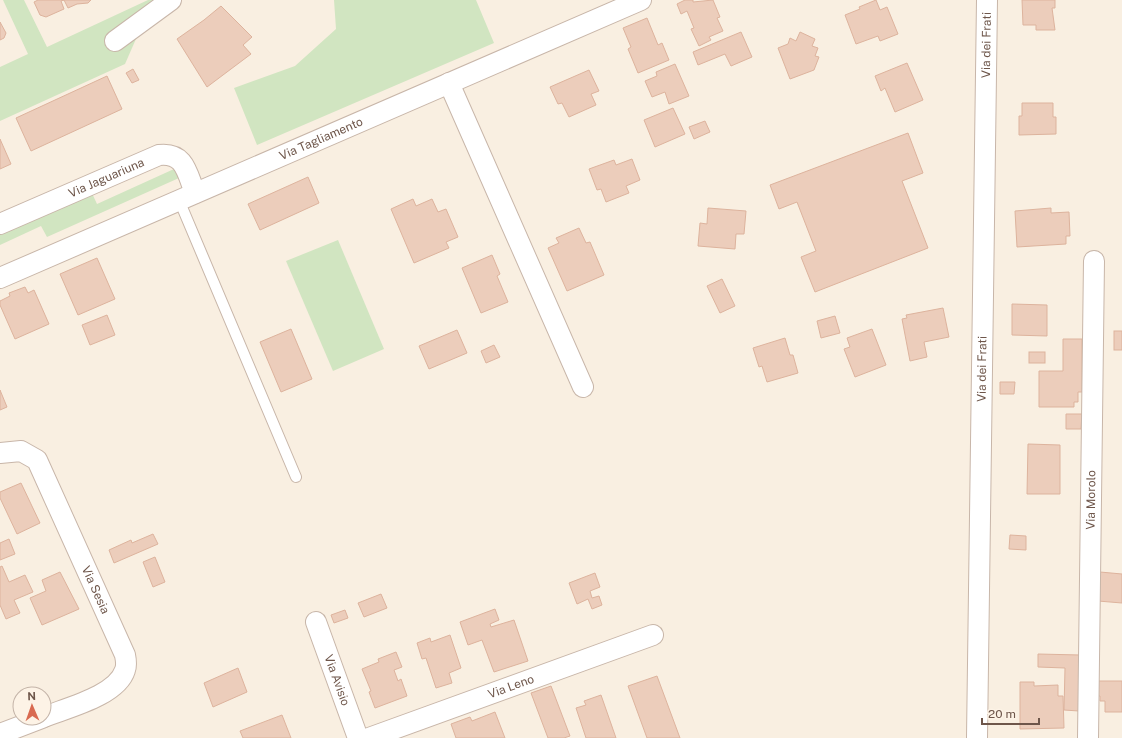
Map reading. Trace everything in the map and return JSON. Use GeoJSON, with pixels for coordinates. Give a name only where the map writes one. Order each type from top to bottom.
{"type":"FeatureCollection","features":[{"type":"Feature","properties":{"kind":"street"},"geometry":{"type":"LineString","coordinates":[[115,41],[171,0]]}},
{"type":"Feature","properties":{"kind":"street","name":"Via Tagliamento"},"geometry":{"type":"LineString","coordinates":[[0,278],[641,0]]}},
{"type":"Feature","properties":{"kind":"street","name":"Via dei Frati"},"geometry":{"type":"LineString","coordinates":[[977,738],[987,0]]}},
{"type":"Feature","properties":{"kind":"street"},"geometry":{"type":"LineString","coordinates":[[449,83],[583,387]]}},
{"type":"Feature","properties":{"kind":"street","name":"Via Jaguariuna"},"geometry":{"type":"LineString","coordinates":[[0,224],[159,155],[174,156],[182,161],[187,197]]}},
{"type":"Feature","properties":{"kind":"street","name":"Via Morolo"},"geometry":{"type":"LineString","coordinates":[[1088,738],[1094,261]]}},
{"type":"Feature","properties":{"kind":"street","name":"Via Sesia"},"geometry":{"type":"LineString","coordinates":[[0,453],[21,451],[37,460],[125,655],[126,669],[123,675],[109,689],[89,700],[52,714]]}},
{"type":"Feature","properties":{"kind":"street","name":"Via Avisio"},"geometry":{"type":"LineString","coordinates":[[316,622],[358,738]]}},
{"type":"Feature","properties":{"kind":"street","name":"Via Leno"},"geometry":{"type":"LineString","coordinates":[[369,738],[654,634]]}},
{"type":"Feature","properties":{"kind":"street","name":"Via Sesia"},"geometry":{"type":"LineString","coordinates":[[0,734],[22,726]]}},
{"type":"Feature","properties":{"kind":"lane"},"geometry":{"type":"LineString","coordinates":[[187,197],[296,477]]}},
{"type":"Feature","properties":{"kind":"green space"},"geometry":{"type":"Polygon","coordinates":[[[3,0],[24,0],[47,47],[148,0],[153,0],[125,64],[0,121],[0,67],[28,54],[3,0]]]}},
{"type":"Feature","properties":{"kind":"green space"},"geometry":{"type":"Polygon","coordinates":[[[334,0],[476,0],[494,43],[257,145],[234,88],[295,66],[336,29],[334,0]]]}},
{"type":"Feature","properties":{"kind":"green space"},"geometry":{"type":"Polygon","coordinates":[[[174,169],[179,178],[47,237],[41,226],[0,245],[0,231],[90,189],[97,204],[174,169]]]}},
{"type":"Feature","properties":{"kind":"green space"},"geometry":{"type":"Polygon","coordinates":[[[338,240],[384,349],[333,371],[286,261],[338,240]]]}},
{"type":"Feature","properties":{"kind":"building"},"geometry":{"type":"Polygon","coordinates":[[[38,0],[64,0],[61,1],[64,9],[46,17],[40,15],[34,2],[38,0]]]}},
{"type":"Feature","properties":{"kind":"building"},"geometry":{"type":"Polygon","coordinates":[[[64,0],[91,0],[88,3],[77,4],[68,8],[64,0]]]}},
{"type":"Feature","properties":{"kind":"building"},"geometry":{"type":"Polygon","coordinates":[[[685,0],[693,0],[693,2],[713,0],[720,17],[717,18],[723,31],[709,37],[711,40],[699,46],[691,29],[694,28],[687,11],[681,14],[677,4],[685,0]]]}},
{"type":"Feature","properties":{"kind":"building"},"geometry":{"type":"Polygon","coordinates":[[[876,0],[880,10],[887,7],[898,34],[880,41],[878,36],[856,44],[845,15],[876,0]]]}},
{"type":"Feature","properties":{"kind":"building"},"geometry":{"type":"Polygon","coordinates":[[[1022,0],[1055,0],[1055,8],[1052,8],[1055,30],[1036,30],[1036,25],[1023,25],[1022,0]]]}},
{"type":"Feature","properties":{"kind":"building"},"geometry":{"type":"Polygon","coordinates":[[[221,6],[252,37],[243,45],[251,54],[207,87],[177,39],[221,6]]]}},
{"type":"Feature","properties":{"kind":"building"},"geometry":{"type":"Polygon","coordinates":[[[647,18],[658,45],[662,43],[669,60],[638,73],[628,49],[631,47],[623,28],[647,18]]]}},
{"type":"Feature","properties":{"kind":"building"},"geometry":{"type":"Polygon","coordinates":[[[0,22],[6,33],[4,38],[0,40],[0,22]]]}},
{"type":"Feature","properties":{"kind":"building"},"geometry":{"type":"Polygon","coordinates":[[[741,32],[752,57],[731,66],[725,54],[698,65],[693,52],[741,32]]]}},
{"type":"Feature","properties":{"kind":"building"},"geometry":{"type":"Polygon","coordinates":[[[800,32],[815,39],[812,46],[818,48],[815,56],[819,57],[814,70],[790,79],[778,48],[788,44],[790,38],[796,41],[800,32]]]}},
{"type":"Feature","properties":{"kind":"building"},"geometry":{"type":"Polygon","coordinates":[[[907,63],[923,100],[895,112],[885,88],[881,91],[875,76],[907,63]]]}},
{"type":"Feature","properties":{"kind":"building"},"geometry":{"type":"Polygon","coordinates":[[[675,64],[689,96],[669,104],[665,92],[652,97],[645,81],[657,76],[656,72],[675,64]]]}},
{"type":"Feature","properties":{"kind":"building"},"geometry":{"type":"Polygon","coordinates":[[[133,69],[139,80],[132,83],[126,73],[133,69]]]}},
{"type":"Feature","properties":{"kind":"building"},"geometry":{"type":"Polygon","coordinates":[[[589,70],[599,91],[591,94],[596,105],[569,117],[562,103],[558,104],[550,87],[589,70]]]}},
{"type":"Feature","properties":{"kind":"building"},"geometry":{"type":"Polygon","coordinates":[[[107,76],[122,109],[31,151],[16,118],[107,76]]]}},
{"type":"Feature","properties":{"kind":"building"},"geometry":{"type":"Polygon","coordinates":[[[1022,103],[1053,103],[1053,117],[1056,117],[1056,134],[1019,135],[1019,116],[1022,116],[1022,103]]]}},
{"type":"Feature","properties":{"kind":"building"},"geometry":{"type":"Polygon","coordinates":[[[673,108],[685,134],[655,147],[644,120],[673,108]]]}},
{"type":"Feature","properties":{"kind":"building"},"geometry":{"type":"Polygon","coordinates":[[[705,121],[710,132],[694,139],[689,127],[705,121]]]}},
{"type":"Feature","properties":{"kind":"building"},"geometry":{"type":"Polygon","coordinates":[[[908,133],[923,173],[902,181],[928,248],[815,292],[801,257],[816,251],[797,202],[779,209],[770,185],[908,133]]]}},
{"type":"Feature","properties":{"kind":"building"},"geometry":{"type":"Polygon","coordinates":[[[0,139],[11,164],[0,169],[0,139]]]}},
{"type":"Feature","properties":{"kind":"building"},"geometry":{"type":"Polygon","coordinates":[[[632,159],[640,180],[626,186],[629,193],[606,202],[601,189],[597,190],[589,169],[614,160],[616,165],[632,159]]]}},
{"type":"Feature","properties":{"kind":"building"},"geometry":{"type":"Polygon","coordinates":[[[308,177],[319,203],[260,230],[248,204],[308,177]]]}},
{"type":"Feature","properties":{"kind":"building"},"geometry":{"type":"Polygon","coordinates":[[[413,199],[416,206],[432,199],[438,212],[446,209],[458,237],[446,242],[449,248],[414,263],[391,209],[413,199]]]}},
{"type":"Feature","properties":{"kind":"building"},"geometry":{"type":"Polygon","coordinates":[[[708,208],[746,211],[744,234],[736,234],[735,249],[698,246],[700,223],[707,224],[708,208]]]}},
{"type":"Feature","properties":{"kind":"building"},"geometry":{"type":"Polygon","coordinates":[[[1051,208],[1051,213],[1069,212],[1070,236],[1066,236],[1066,244],[1017,247],[1015,211],[1051,208]]]}},
{"type":"Feature","properties":{"kind":"building"},"geometry":{"type":"Polygon","coordinates":[[[579,228],[586,243],[590,242],[604,275],[567,291],[548,248],[559,243],[556,238],[579,228]]]}},
{"type":"Feature","properties":{"kind":"building"},"geometry":{"type":"Polygon","coordinates":[[[492,255],[500,274],[497,276],[508,302],[481,313],[462,268],[492,255]]]}},
{"type":"Feature","properties":{"kind":"building"},"geometry":{"type":"Polygon","coordinates":[[[97,258],[115,299],[78,315],[60,274],[97,258]]]}},
{"type":"Feature","properties":{"kind":"building"},"geometry":{"type":"Polygon","coordinates":[[[722,279],[735,306],[720,313],[707,286],[722,279]]]}},
{"type":"Feature","properties":{"kind":"building"},"geometry":{"type":"Polygon","coordinates":[[[25,287],[28,293],[34,290],[49,324],[15,339],[0,305],[0,301],[10,296],[9,293],[25,287]]]}},
{"type":"Feature","properties":{"kind":"building"},"geometry":{"type":"Polygon","coordinates":[[[1012,304],[1047,305],[1047,336],[1012,335],[1012,304]]]}},
{"type":"Feature","properties":{"kind":"building"},"geometry":{"type":"Polygon","coordinates":[[[943,308],[949,337],[924,342],[927,357],[910,361],[902,319],[907,318],[906,315],[943,308]]]}},
{"type":"Feature","properties":{"kind":"building"},"geometry":{"type":"Polygon","coordinates":[[[107,315],[115,335],[90,345],[82,325],[107,315]]]}},
{"type":"Feature","properties":{"kind":"building"},"geometry":{"type":"Polygon","coordinates":[[[835,316],[840,333],[821,338],[817,321],[835,316]]]}},
{"type":"Feature","properties":{"kind":"building"},"geometry":{"type":"Polygon","coordinates":[[[291,329],[312,379],[281,392],[260,342],[291,329]]]}},
{"type":"Feature","properties":{"kind":"building"},"geometry":{"type":"Polygon","coordinates":[[[872,329],[886,365],[855,377],[844,349],[850,347],[847,338],[872,329]]]}},
{"type":"Feature","properties":{"kind":"building"},"geometry":{"type":"Polygon","coordinates":[[[457,330],[467,353],[429,369],[419,346],[457,330]]]}},
{"type":"Feature","properties":{"kind":"building"},"geometry":{"type":"Polygon","coordinates":[[[1114,331],[1122,331],[1122,350],[1114,350],[1114,331]]]}},
{"type":"Feature","properties":{"kind":"building"},"geometry":{"type":"Polygon","coordinates":[[[785,338],[790,355],[793,355],[798,373],[767,382],[762,366],[759,367],[753,348],[785,338]]]}},
{"type":"Feature","properties":{"kind":"building"},"geometry":{"type":"Polygon","coordinates":[[[1063,339],[1082,339],[1082,392],[1078,392],[1078,402],[1074,402],[1074,407],[1039,407],[1039,371],[1063,371],[1063,339]]]}},
{"type":"Feature","properties":{"kind":"building"},"geometry":{"type":"Polygon","coordinates":[[[494,345],[500,357],[486,363],[481,351],[494,345]]]}},
{"type":"Feature","properties":{"kind":"building"},"geometry":{"type":"Polygon","coordinates":[[[1029,352],[1045,352],[1045,363],[1029,363],[1029,352]]]}},
{"type":"Feature","properties":{"kind":"building"},"geometry":{"type":"Polygon","coordinates":[[[1000,382],[1015,382],[1014,394],[1000,394],[1000,382]]]}},
{"type":"Feature","properties":{"kind":"building"},"geometry":{"type":"Polygon","coordinates":[[[0,390],[7,407],[0,410],[0,390]]]}},
{"type":"Feature","properties":{"kind":"building"},"geometry":{"type":"Polygon","coordinates":[[[1066,414],[1082,414],[1081,429],[1066,429],[1066,414]]]}},
{"type":"Feature","properties":{"kind":"building"},"geometry":{"type":"Polygon","coordinates":[[[1028,444],[1060,445],[1060,494],[1027,494],[1028,444]]]}},
{"type":"Feature","properties":{"kind":"building"},"geometry":{"type":"Polygon","coordinates":[[[21,483],[40,523],[17,534],[0,498],[0,492],[21,483]]]}},
{"type":"Feature","properties":{"kind":"building"},"geometry":{"type":"Polygon","coordinates":[[[153,534],[158,544],[114,563],[109,550],[131,540],[132,543],[153,534]]]}},
{"type":"Feature","properties":{"kind":"building"},"geometry":{"type":"Polygon","coordinates":[[[1010,535],[1026,536],[1026,550],[1009,549],[1010,535]]]}},
{"type":"Feature","properties":{"kind":"building"},"geometry":{"type":"Polygon","coordinates":[[[9,539],[15,554],[0,560],[0,543],[9,539]]]}},
{"type":"Feature","properties":{"kind":"building"},"geometry":{"type":"Polygon","coordinates":[[[155,557],[165,582],[153,587],[143,562],[155,557]]]}},
{"type":"Feature","properties":{"kind":"building"},"geometry":{"type":"Polygon","coordinates":[[[2,566],[9,582],[25,575],[33,592],[14,600],[20,613],[6,619],[0,605],[0,567],[2,566]]]}},
{"type":"Feature","properties":{"kind":"building"},"geometry":{"type":"Polygon","coordinates":[[[60,572],[79,609],[42,625],[30,598],[46,591],[42,580],[60,572]]]}},
{"type":"Feature","properties":{"kind":"building"},"geometry":{"type":"Polygon","coordinates":[[[1100,572],[1122,574],[1122,603],[1098,601],[1100,572]]]}},
{"type":"Feature","properties":{"kind":"building"},"geometry":{"type":"Polygon","coordinates":[[[595,573],[600,587],[590,591],[592,598],[599,596],[602,605],[592,609],[588,599],[577,604],[569,583],[595,573]]]}},
{"type":"Feature","properties":{"kind":"building"},"geometry":{"type":"Polygon","coordinates":[[[381,594],[387,608],[364,617],[358,603],[381,594]]]}},
{"type":"Feature","properties":{"kind":"building"},"geometry":{"type":"Polygon","coordinates":[[[495,609],[499,620],[490,624],[491,627],[514,620],[528,661],[494,672],[482,640],[468,645],[460,622],[495,609]]]}},
{"type":"Feature","properties":{"kind":"building"},"geometry":{"type":"Polygon","coordinates":[[[345,610],[348,618],[334,623],[331,615],[345,610]]]}},
{"type":"Feature","properties":{"kind":"building"},"geometry":{"type":"Polygon","coordinates":[[[450,635],[461,668],[449,673],[452,683],[436,688],[426,658],[422,659],[417,643],[430,638],[431,642],[450,635]]]}},
{"type":"Feature","properties":{"kind":"building"},"geometry":{"type":"Polygon","coordinates":[[[396,652],[402,667],[394,670],[398,681],[401,679],[407,696],[375,708],[369,692],[371,691],[362,669],[379,662],[378,659],[396,652]]]}},
{"type":"Feature","properties":{"kind":"building"},"geometry":{"type":"Polygon","coordinates":[[[1038,654],[1080,655],[1079,711],[1064,710],[1065,668],[1038,667],[1038,654]]]}},
{"type":"Feature","properties":{"kind":"building"},"geometry":{"type":"Polygon","coordinates":[[[238,668],[247,692],[213,707],[204,683],[238,668]]]}},
{"type":"Feature","properties":{"kind":"building"},"geometry":{"type":"Polygon","coordinates":[[[657,676],[680,738],[647,738],[628,686],[657,676]]]}},
{"type":"Feature","properties":{"kind":"building"},"geometry":{"type":"Polygon","coordinates":[[[1097,681],[1122,681],[1122,712],[1105,712],[1105,701],[1100,701],[1100,696],[1098,696],[1097,681]]]}},
{"type":"Feature","properties":{"kind":"building"},"geometry":{"type":"Polygon","coordinates":[[[1020,682],[1034,682],[1034,686],[1058,685],[1058,696],[1063,696],[1064,728],[1020,729],[1020,682]]]}},
{"type":"Feature","properties":{"kind":"building"},"geometry":{"type":"Polygon","coordinates":[[[551,686],[570,736],[564,738],[548,738],[531,693],[551,686]]]}},
{"type":"Feature","properties":{"kind":"building"},"geometry":{"type":"Polygon","coordinates":[[[601,695],[616,738],[586,738],[576,708],[586,705],[584,701],[601,695]]]}},
{"type":"Feature","properties":{"kind":"building"},"geometry":{"type":"Polygon","coordinates":[[[495,712],[505,738],[456,738],[451,724],[470,717],[472,721],[495,712]]]}},
{"type":"Feature","properties":{"kind":"building"},"geometry":{"type":"Polygon","coordinates":[[[282,715],[291,738],[243,738],[240,731],[282,715]]]}}]}
